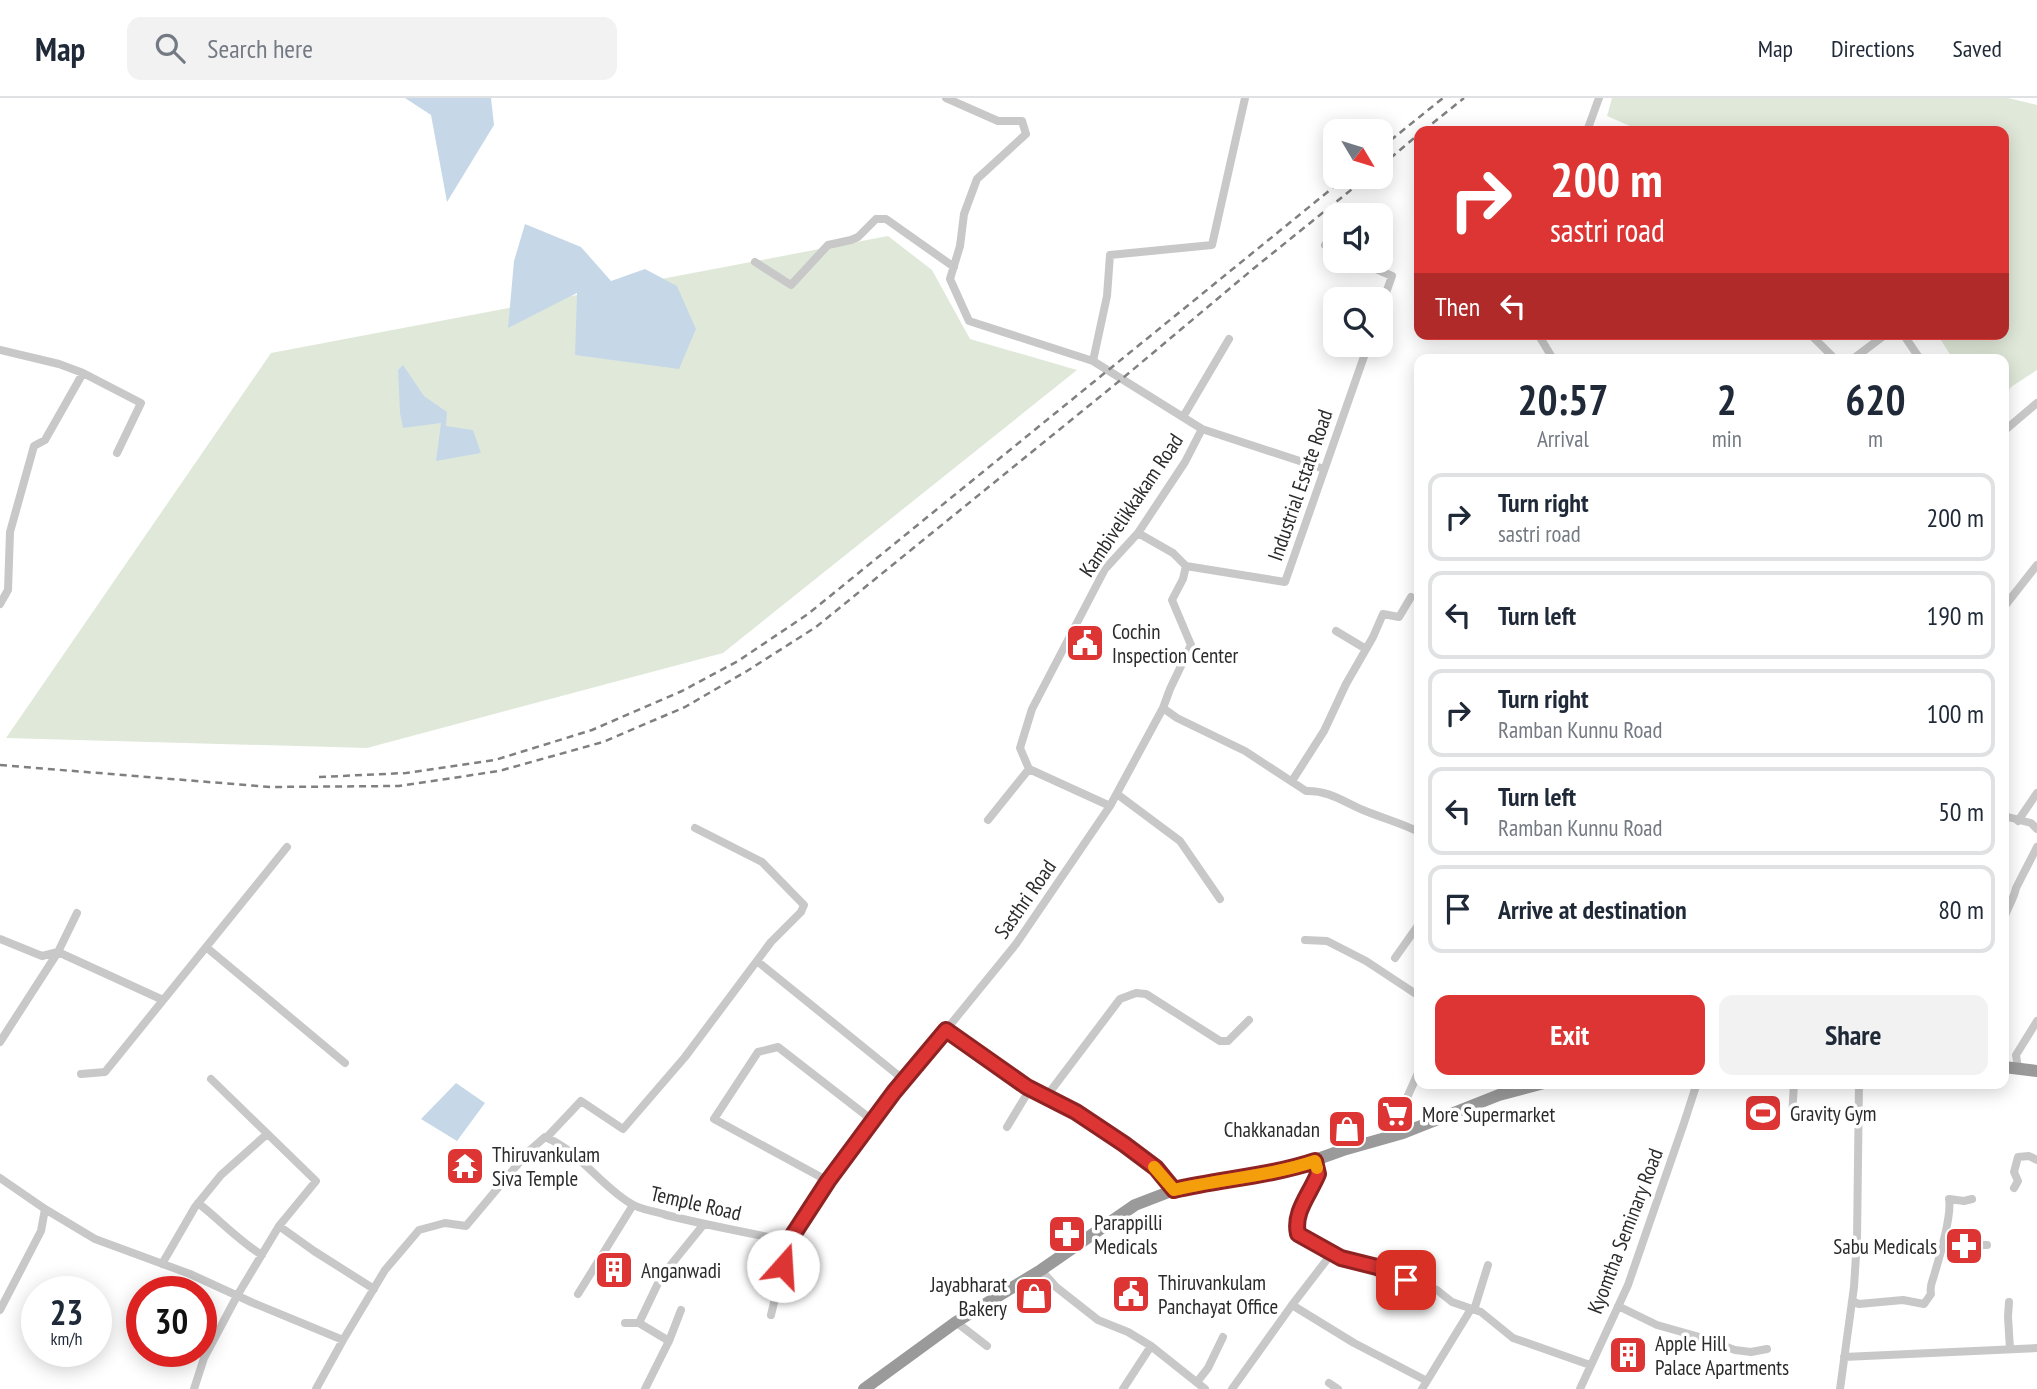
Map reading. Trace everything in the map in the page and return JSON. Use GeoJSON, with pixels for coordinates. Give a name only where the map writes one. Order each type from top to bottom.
{"type":"FeatureCollection","features":[{"type":"Feature","properties":{"kind":"highway"},"geometry":{"type":"LineString","coordinates":[[2009,1067],[2037,1071]]}},
{"type":"Feature","properties":{"kind":"highway"},"geometry":{"type":"LineString","coordinates":[[864,1389],[956,1322],[1041,1270],[1135,1205],[1174,1190],[1315,1161],[1403,1133],[1523,1089]]}},
{"type":"Feature","properties":{"kind":"street","name":"Kambivelikkakam Road"},"geometry":{"type":"LineString","coordinates":[[946,98],[999,121],[1022,121],[1026,134],[977,179],[964,214],[960,246],[950,279],[969,321],[1093,361],[1202,429],[1185,462],[1138,533],[1105,569],[1032,709],[1020,748],[1029,769]]}},
{"type":"Feature","properties":{"kind":"street"},"geometry":{"type":"LineString","coordinates":[[1093,361],[1107,296],[1110,255],[1212,246],[1245,98]]}},
{"type":"Feature","properties":{"kind":"street"},"geometry":{"type":"LineString","coordinates":[[1589,126],[1599,98]]}},
{"type":"Feature","properties":{"kind":"street"},"geometry":{"type":"LineString","coordinates":[[755,262],[791,285],[828,245],[851,240],[876,219],[886,219],[954,267]]}},
{"type":"Feature","properties":{"kind":"street"},"geometry":{"type":"LineString","coordinates":[[1385,273],[1392,276],[1388,287]]}},
{"type":"Feature","properties":{"kind":"street"},"geometry":{"type":"LineString","coordinates":[[1183,416],[1229,339]]}},
{"type":"Feature","properties":{"kind":"street"},"geometry":{"type":"LineString","coordinates":[[1816,340],[1830,354]]}},
{"type":"Feature","properties":{"kind":"street"},"geometry":{"type":"LineString","coordinates":[[1860,354],[1878,340]]}},
{"type":"Feature","properties":{"kind":"street"},"geometry":{"type":"LineString","coordinates":[[0,349],[83,373],[141,403],[117,453]]}},
{"type":"Feature","properties":{"kind":"street","name":"Industrial Estate Road"},"geometry":{"type":"LineString","coordinates":[[1186,566],[1285,582],[1364,357]]}},
{"type":"Feature","properties":{"kind":"street"},"geometry":{"type":"LineString","coordinates":[[0,604],[8,590],[10,532],[34,446],[45,440],[83,373]]}},
{"type":"Feature","properties":{"kind":"street"},"geometry":{"type":"LineString","coordinates":[[2009,427],[2037,403]]}},
{"type":"Feature","properties":{"kind":"street"},"geometry":{"type":"LineString","coordinates":[[1202,429],[1324,469]]}},
{"type":"Feature","properties":{"kind":"street"},"geometry":{"type":"LineString","coordinates":[[1138,533],[1173,553],[1186,566]]}},
{"type":"Feature","properties":{"kind":"street"},"geometry":{"type":"LineString","coordinates":[[2009,601],[2037,565]]}},
{"type":"Feature","properties":{"kind":"street","name":"Sasthri Road"},"geometry":{"type":"LineString","coordinates":[[946,1030],[1016,944],[1125,782],[1163,708],[1191,645],[1172,600],[1183,579],[1186,566]]}},
{"type":"Feature","properties":{"kind":"street"},"geometry":{"type":"LineString","coordinates":[[1292,781],[1324,731],[1383,614],[1399,617],[1411,597]]}},
{"type":"Feature","properties":{"kind":"street"},"geometry":{"type":"LineString","coordinates":[[1336,631],[1366,649]]}},
{"type":"Feature","properties":{"kind":"street"},"geometry":{"type":"LineString","coordinates":[[1163,708],[1177,718],[1245,751],[1306,791],[1330,794],[1414,830]]}},
{"type":"Feature","properties":{"kind":"street"},"geometry":{"type":"LineString","coordinates":[[988,820],[1029,769],[1110,806]]}},
{"type":"Feature","properties":{"kind":"street"},"geometry":{"type":"LineString","coordinates":[[2018,821],[2037,793]]}},
{"type":"Feature","properties":{"kind":"street"},"geometry":{"type":"LineString","coordinates":[[1117,794],[1180,841],[1220,899]]}},
{"type":"Feature","properties":{"kind":"street"},"geometry":{"type":"LineString","coordinates":[[2009,818],[2031,823],[2037,829]]}},
{"type":"Feature","properties":{"kind":"street"},"geometry":{"type":"LineString","coordinates":[[316,1389],[385,1270],[419,1230],[444,1223],[466,1226],[528,1152],[547,1138],[581,1101],[623,1129],[685,1057],[771,942],[802,912],[804,905],[762,862],[695,828]]}},
{"type":"Feature","properties":{"kind":"street"},"geometry":{"type":"LineString","coordinates":[[81,1074],[105,1072],[287,847]]}},
{"type":"Feature","properties":{"kind":"street"},"geometry":{"type":"LineString","coordinates":[[2009,905],[2036,852]]}},
{"type":"Feature","properties":{"kind":"street"},"geometry":{"type":"LineString","coordinates":[[0,1042],[58,952],[77,913]]}},
{"type":"Feature","properties":{"kind":"street"},"geometry":{"type":"LineString","coordinates":[[1395,958],[1414,931]]}},
{"type":"Feature","properties":{"kind":"street"},"geometry":{"type":"LineString","coordinates":[[0,939],[42,956],[58,952],[163,1000]]}},
{"type":"Feature","properties":{"kind":"street"},"geometry":{"type":"LineString","coordinates":[[1306,940],[1328,941],[1366,961],[1414,993]]}},
{"type":"Feature","properties":{"kind":"street"},"geometry":{"type":"LineString","coordinates":[[206,947],[345,1063]]}},
{"type":"Feature","properties":{"kind":"street"},"geometry":{"type":"LineString","coordinates":[[757,961],[904,1080]]}},
{"type":"Feature","properties":{"kind":"street"},"geometry":{"type":"LineString","coordinates":[[1046,1097],[1120,999],[1136,993],[1146,994],[1220,1041],[1228,1041],[1248,1020]]}},
{"type":"Feature","properties":{"kind":"street"},"geometry":{"type":"LineString","coordinates":[[2018,1068],[2016,1055],[2037,1021]]}},
{"type":"Feature","properties":{"kind":"street"},"geometry":{"type":"LineString","coordinates":[[771,1315],[789,1241],[872,1121],[946,1030],[1030,1089],[1076,1112],[1124,1144],[1156,1168],[1174,1190]]}},
{"type":"Feature","properties":{"kind":"street"},"geometry":{"type":"LineString","coordinates":[[828,1181],[714,1119],[758,1052],[778,1047],[872,1121]]}},
{"type":"Feature","properties":{"kind":"street"},"geometry":{"type":"LineString","coordinates":[[194,1389],[204,1358],[237,1296],[279,1226],[316,1181],[211,1079]]}},
{"type":"Feature","properties":{"kind":"street"},"geometry":{"type":"LineString","coordinates":[[1403,1133],[1405,1102],[1414,1082]]}},
{"type":"Feature","properties":{"kind":"street"},"geometry":{"type":"LineString","coordinates":[[1007,1127],[1030,1089]]}},
{"type":"Feature","properties":{"kind":"street","name":"Kyomtha Seminary Road"},"geometry":{"type":"LineString","coordinates":[[1580,1389],[1628,1285],[1694,1089]]}},
{"type":"Feature","properties":{"kind":"street"},"geometry":{"type":"LineString","coordinates":[[1792,1117],[1794,1089]]}},
{"type":"Feature","properties":{"kind":"street"},"geometry":{"type":"LineString","coordinates":[[1840,1389],[1857,1239],[1859,1089]]}},
{"type":"Feature","properties":{"kind":"street"},"geometry":{"type":"LineString","coordinates":[[162,1264],[198,1203],[221,1175],[267,1134]]}},
{"type":"Feature","properties":{"kind":"street","name":"Temple Road"},"geometry":{"type":"LineString","coordinates":[[547,1138],[573,1153],[633,1206],[789,1241]]}},
{"type":"Feature","properties":{"kind":"street"},"geometry":{"type":"LineString","coordinates":[[2014,1188],[2018,1181],[2014,1172],[2018,1157],[2029,1156],[2037,1160]]}},
{"type":"Feature","properties":{"kind":"street"},"geometry":{"type":"LineString","coordinates":[[1315,1161],[1318,1174],[1300,1206],[1296,1227],[1298,1234],[1341,1258],[1377,1267],[1392,1275],[1437,1290],[1452,1303],[1481,1312],[1513,1338],[1590,1365]]}},
{"type":"Feature","properties":{"kind":"street"},"geometry":{"type":"LineString","coordinates":[[0,1178],[95,1239],[162,1264],[343,1340]]}},
{"type":"Feature","properties":{"kind":"street"},"geometry":{"type":"LineString","coordinates":[[1852,1301],[1859,1304],[1903,1300],[1924,1304],[1931,1294],[1929,1286],[1943,1245],[1950,1214],[1949,1199],[1972,1199]]}},
{"type":"Feature","properties":{"kind":"street"},"geometry":{"type":"LineString","coordinates":[[198,1203],[244,1244],[262,1255]]}},
{"type":"Feature","properties":{"kind":"street"},"geometry":{"type":"LineString","coordinates":[[578,1294],[633,1206]]}},
{"type":"Feature","properties":{"kind":"street"},"geometry":{"type":"LineString","coordinates":[[0,1310],[41,1231],[45,1209]]}},
{"type":"Feature","properties":{"kind":"street"},"geometry":{"type":"LineString","coordinates":[[639,1323],[661,1278],[704,1224]]}},
{"type":"Feature","properties":{"kind":"street"},"geometry":{"type":"LineString","coordinates":[[279,1226],[374,1289]]}},
{"type":"Feature","properties":{"kind":"street"},"geometry":{"type":"LineString","coordinates":[[1943,1245],[1960,1241],[1987,1245]]}},
{"type":"Feature","properties":{"kind":"street"},"geometry":{"type":"LineString","coordinates":[[1232,1389],[1332,1253]]}},
{"type":"Feature","properties":{"kind":"street"},"geometry":{"type":"LineString","coordinates":[[1292,1305],[1425,1385],[1473,1309],[1488,1265]]}},
{"type":"Feature","properties":{"kind":"street"},"geometry":{"type":"LineString","coordinates":[[1041,1270],[1056,1287],[1098,1320],[1128,1332],[1151,1346],[1205,1389]]}},
{"type":"Feature","properties":{"kind":"street"},"geometry":{"type":"LineString","coordinates":[[2009,1302],[2010,1349]]}},
{"type":"Feature","properties":{"kind":"street"},"geometry":{"type":"LineString","coordinates":[[1618,1306],[1657,1325],[1735,1350],[1751,1352],[1767,1349]]}},
{"type":"Feature","properties":{"kind":"street"},"geometry":{"type":"LineString","coordinates":[[645,1389],[681,1310]]}},
{"type":"Feature","properties":{"kind":"street"},"geometry":{"type":"LineString","coordinates":[[956,1322],[987,1346]]}},
{"type":"Feature","properties":{"kind":"street"},"geometry":{"type":"LineString","coordinates":[[625,1323],[639,1323],[669,1341]]}},
{"type":"Feature","properties":{"kind":"street"},"geometry":{"type":"LineString","coordinates":[[1197,1382],[1209,1368],[1223,1336]]}},
{"type":"Feature","properties":{"kind":"street"},"geometry":{"type":"LineString","coordinates":[[1124,1389],[1151,1346]]}},
{"type":"Feature","properties":{"kind":"street"},"geometry":{"type":"LineString","coordinates":[[1844,1357],[2037,1348]]}},
{"type":"Feature","properties":{"kind":"street"},"geometry":{"type":"LineString","coordinates":[[1329,1383],[1338,1389]]}},
{"type":"Feature","properties":{"kind":"green space"},"geometry":{"type":"Polygon","coordinates":[[[1612,98],[2008,98],[2037,105],[2037,370],[2009,390],[2009,354],[1950,354],[1941,340],[2009,340],[2009,126],[1630,126],[1607,116],[1612,98]]]}},
{"type":"Feature","properties":{"kind":"green space"},"geometry":{"type":"Polygon","coordinates":[[[888,236],[932,270],[970,339],[1077,370],[723,653],[367,748],[6,738],[271,353],[888,236]]]}},
{"type":"Feature","properties":{"kind":"water"},"geometry":{"type":"Polygon","coordinates":[[[405,98],[491,98],[494,125],[447,202],[431,115],[405,98]]]}},
{"type":"Feature","properties":{"kind":"water"},"geometry":{"type":"Polygon","coordinates":[[[525,224],[581,247],[611,281],[645,269],[677,286],[696,329],[679,369],[575,355],[577,293],[508,328],[514,261],[525,224]]]}},
{"type":"Feature","properties":{"kind":"water"},"geometry":{"type":"Polygon","coordinates":[[[403,365],[424,396],[447,412],[446,426],[473,430],[481,453],[436,461],[441,423],[403,428],[398,370],[403,365]]]}},
{"type":"Feature","properties":{"kind":"water"},"geometry":{"type":"Polygon","coordinates":[[[456,1083],[485,1103],[457,1141],[421,1119],[456,1083]]]}},
{"type":"Feature","properties":{"kind":"railway"},"geometry":{"type":"LineString","coordinates":[[1393,138],[1443,98]]}},
{"type":"Feature","properties":{"kind":"railway"},"geometry":{"type":"LineString","coordinates":[[1429,126],[1464,98]]}},
{"type":"Feature","properties":{"kind":"railway"},"geometry":{"type":"LineString","coordinates":[[1393,156],[1414,138]]}},
{"type":"Feature","properties":{"kind":"railway"},"geometry":{"type":"LineString","coordinates":[[319,777],[406,773],[495,760],[592,730],[682,691],[738,661],[808,614],[1331,189]]}},
{"type":"Feature","properties":{"kind":"railway"},"geometry":{"type":"LineString","coordinates":[[0,765],[270,787],[399,786],[499,771],[603,742],[685,707],[816,627],[1352,189]]}},
{"type":"Feature","properties":{"kind":"slow traffic"},"geometry":{"type":"LineString","coordinates":[[1154,1167],[1174,1190],[1315,1161],[1317,1168]]}},
{"type":"Feature","properties":{"kind":"place","name":"Cochin Inspection Center"},"geometry":{"type":"Point","coordinates":[1085,643]}},
{"type":"Feature","properties":{"kind":"place","name":"Gravity Gym"},"geometry":{"type":"Point","coordinates":[1763,1113]}},
{"type":"Feature","properties":{"kind":"place","name":"More Supermarket"},"geometry":{"type":"Point","coordinates":[1395,1114]}},
{"type":"Feature","properties":{"kind":"place","name":"Chakkanadan"},"geometry":{"type":"Point","coordinates":[1347,1129]}},
{"type":"Feature","properties":{"kind":"place","name":"Thiruvankulam Siva Temple"},"geometry":{"type":"Point","coordinates":[465,1166]}},
{"type":"Feature","properties":{"kind":"place","name":"Parappilli Medicals"},"geometry":{"type":"Point","coordinates":[1067,1234]}},
{"type":"Feature","properties":{"kind":"place","name":"Sabu Medicals"},"geometry":{"type":"Point","coordinates":[1964,1246]}},
{"type":"Feature","properties":{"kind":"place","name":"Anganwadi"},"geometry":{"type":"Point","coordinates":[614,1270]}},
{"type":"Feature","properties":{"kind":"place","name":"Thiruvankulam Panchayat Office"},"geometry":{"type":"Point","coordinates":[1131,1294]}},
{"type":"Feature","properties":{"kind":"place","name":"Jayabharat Bakery"},"geometry":{"type":"Point","coordinates":[1034,1296]}},
{"type":"Feature","properties":{"kind":"place","name":"Apple Hill Palace Apartments"},"geometry":{"type":"Point","coordinates":[1628,1355]}},
{"type":"Feature","properties":{"kind":"route"},"geometry":{"type":"LineString","coordinates":[[783,1266],[789,1241],[828,1181],[894,1092],[946,1030],[1027,1087],[1076,1112],[1124,1144],[1156,1168],[1174,1190],[1315,1161],[1318,1174],[1300,1206],[1296,1227],[1298,1234],[1341,1258],[1377,1267],[1406,1280]]}}]}
